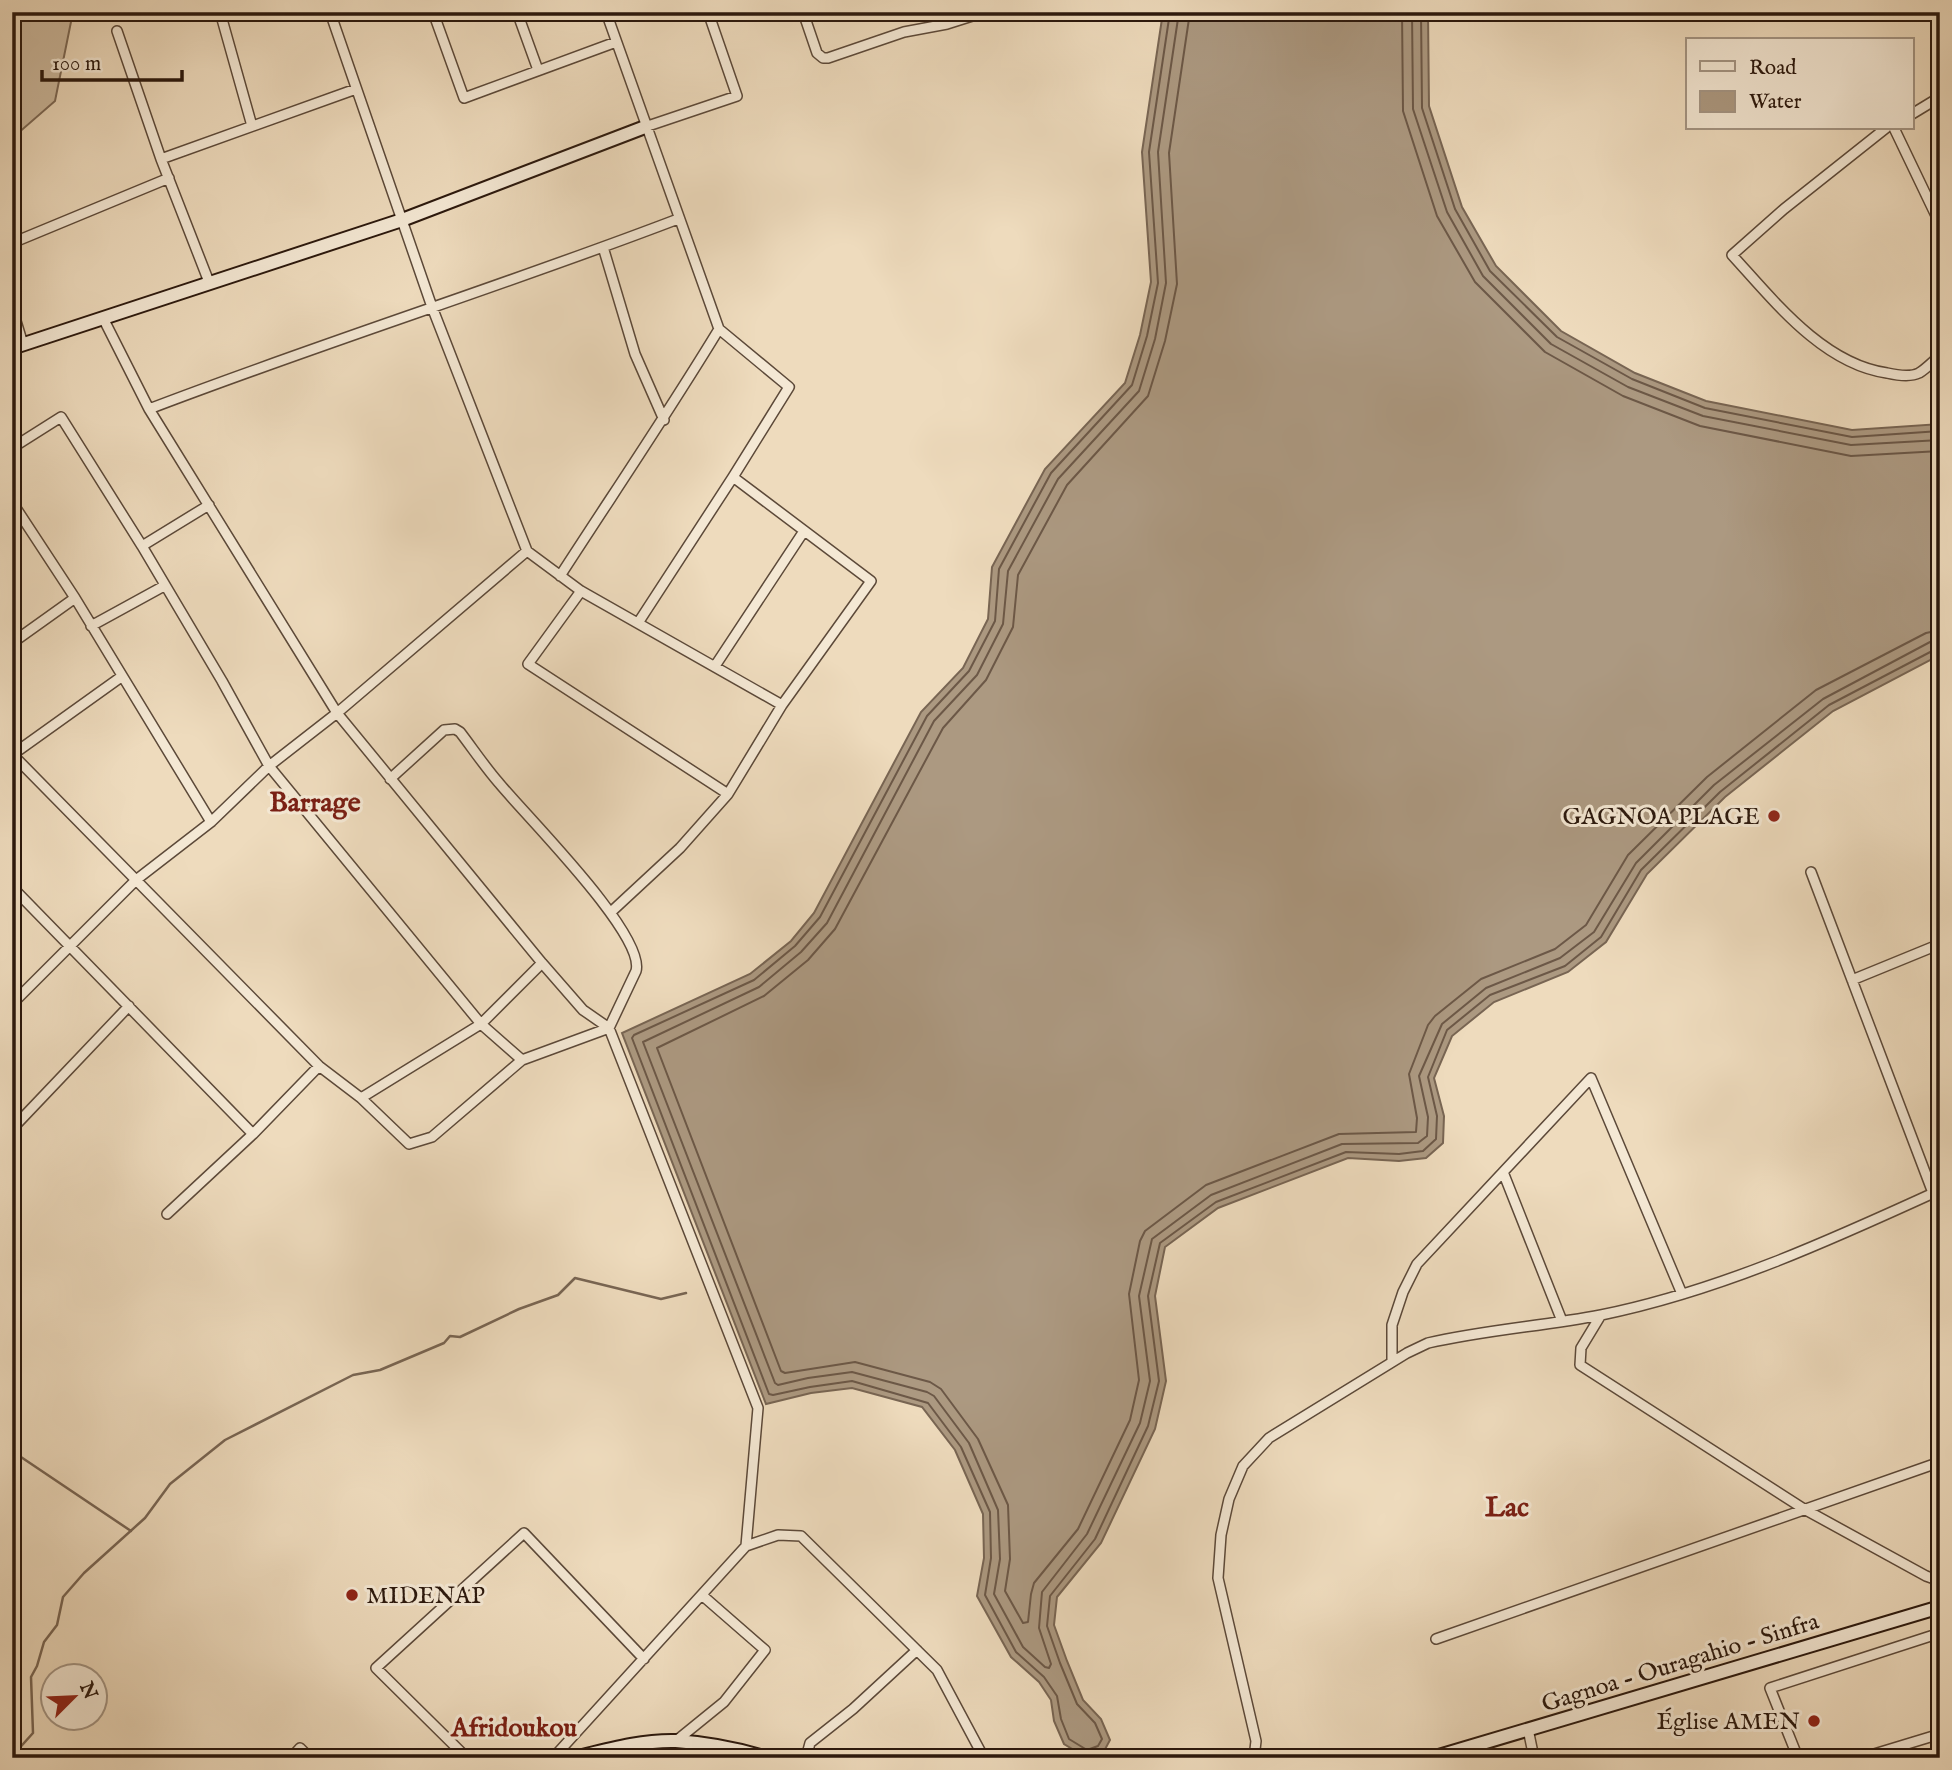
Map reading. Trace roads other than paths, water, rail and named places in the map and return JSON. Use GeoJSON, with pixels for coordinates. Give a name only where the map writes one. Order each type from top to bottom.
{"type":"FeatureCollection","features":[{"type":"Feature","properties":{"kind":"main road"},"geometry":{"type":"LineString","coordinates":[[18,346],[402,220],[645,127]]}},
{"type":"Feature","properties":{"kind":"main road","name":"Gagnoa - Ouragahio - Sinfra"},"geometry":{"type":"LineString","coordinates":[[1432,1758],[1940,1607]]}},
{"type":"Feature","properties":{"kind":"main road"},"geometry":{"type":"LineString","coordinates":[[574,1758],[622,1747],[676,1741],[737,1749],[767,1758]]}},
{"type":"Feature","properties":{"kind":"street"},"geometry":{"type":"LineString","coordinates":[[220,12],[252,126]]}},
{"type":"Feature","properties":{"kind":"street"},"geometry":{"type":"LineString","coordinates":[[330,12],[432,307],[527,551],[580,591],[782,705]]}},
{"type":"Feature","properties":{"kind":"street"},"geometry":{"type":"LineString","coordinates":[[433,12],[464,99],[616,42]]}},
{"type":"Feature","properties":{"kind":"street"},"geometry":{"type":"LineString","coordinates":[[517,12],[538,70]]}},
{"type":"Feature","properties":{"kind":"street"},"geometry":{"type":"LineString","coordinates":[[606,12],[719,329],[789,387],[638,623]]}},
{"type":"Feature","properties":{"kind":"street"},"geometry":{"type":"LineString","coordinates":[[645,127],[737,96],[708,12]]}},
{"type":"Feature","properties":{"kind":"street"},"geometry":{"type":"LineString","coordinates":[[803,12],[817,53],[823,58],[904,32],[947,24],[985,12]]}},
{"type":"Feature","properties":{"kind":"street"},"geometry":{"type":"LineString","coordinates":[[117,31],[161,159],[209,282]]}},
{"type":"Feature","properties":{"kind":"street"},"geometry":{"type":"LineString","coordinates":[[161,159],[356,89]]}},
{"type":"Feature","properties":{"kind":"street"},"geometry":{"type":"LineString","coordinates":[[1913,113],[1940,97]]}},
{"type":"Feature","properties":{"kind":"street"},"geometry":{"type":"LineString","coordinates":[[1883,130],[1784,209],[1732,255],[1786,313],[1839,358],[1868,371],[1898,375],[1917,374],[1940,356]]}},
{"type":"Feature","properties":{"kind":"street"},"geometry":{"type":"LineString","coordinates":[[1895,130],[1940,225]]}},
{"type":"Feature","properties":{"kind":"street"},"geometry":{"type":"LineString","coordinates":[[12,243],[169,178]]}},
{"type":"Feature","properties":{"kind":"street"},"geometry":{"type":"LineString","coordinates":[[149,408],[678,219]]}},
{"type":"Feature","properties":{"kind":"street"},"geometry":{"type":"LineString","coordinates":[[603,247],[635,354],[664,421]]}},
{"type":"Feature","properties":{"kind":"street"},"geometry":{"type":"LineString","coordinates":[[12,308],[18,346]]}},
{"type":"Feature","properties":{"kind":"street"},"geometry":{"type":"LineString","coordinates":[[103,318],[149,408],[337,713],[541,964],[583,1010],[609,1028],[758,1408],[746,1546]]}},
{"type":"Feature","properties":{"kind":"street"},"geometry":{"type":"LineString","coordinates":[[560,576],[641,449],[664,421],[719,329]]}},
{"type":"Feature","properties":{"kind":"street"},"geometry":{"type":"LineString","coordinates":[[12,448],[61,417],[142,546],[269,766],[481,1024],[522,1060]]}},
{"type":"Feature","properties":{"kind":"street"},"geometry":{"type":"LineString","coordinates":[[611,912],[680,848],[728,794],[782,705],[871,581],[733,477]]}},
{"type":"Feature","properties":{"kind":"street"},"geometry":{"type":"LineString","coordinates":[[12,502],[75,598],[211,822]]}},
{"type":"Feature","properties":{"kind":"street"},"geometry":{"type":"LineString","coordinates":[[142,546],[209,505]]}},
{"type":"Feature","properties":{"kind":"street"},"geometry":{"type":"LineString","coordinates":[[715,666],[804,531]]}},
{"type":"Feature","properties":{"kind":"street"},"geometry":{"type":"LineString","coordinates":[[12,1004],[136,880],[211,822],[269,766],[337,713],[527,551]]}},
{"type":"Feature","properties":{"kind":"street"},"geometry":{"type":"LineString","coordinates":[[91,625],[164,586]]}},
{"type":"Feature","properties":{"kind":"street"},"geometry":{"type":"LineString","coordinates":[[580,591],[528,664],[728,794]]}},
{"type":"Feature","properties":{"kind":"street"},"geometry":{"type":"LineString","coordinates":[[13,642],[75,598]]}},
{"type":"Feature","properties":{"kind":"street"},"geometry":{"type":"LineString","coordinates":[[121,677],[12,755],[319,1066],[361,1098],[409,1144],[432,1137],[522,1060],[609,1028],[638,964],[636,955],[611,912],[499,783],[460,732],[455,729],[444,730],[390,779]]}},
{"type":"Feature","properties":{"kind":"street"},"geometry":{"type":"LineString","coordinates":[[1254,1758],[1256,1741],[1218,1578],[1221,1535],[1229,1499],[1243,1466],[1269,1438],[1391,1362],[1428,1343],[1601,1315],[1682,1294],[1820,1243],[1936,1191],[1811,873]]}},
{"type":"Feature","properties":{"kind":"street"},"geometry":{"type":"LineString","coordinates":[[12,887],[253,1134]]}},
{"type":"Feature","properties":{"kind":"street"},"geometry":{"type":"LineString","coordinates":[[1852,980],[1940,944]]}},
{"type":"Feature","properties":{"kind":"street"},"geometry":{"type":"LineString","coordinates":[[361,1098],[481,1024],[541,964]]}},
{"type":"Feature","properties":{"kind":"street"},"geometry":{"type":"LineString","coordinates":[[12,1129],[129,1006]]}},
{"type":"Feature","properties":{"kind":"street"},"geometry":{"type":"LineString","coordinates":[[167,1214],[253,1134],[319,1066]]}},
{"type":"Feature","properties":{"kind":"street"},"geometry":{"type":"LineString","coordinates":[[1391,1362],[1392,1325],[1403,1292],[1417,1264],[1591,1078],[1682,1294]]}},
{"type":"Feature","properties":{"kind":"street"},"geometry":{"type":"LineString","coordinates":[[1503,1172],[1562,1321]]}},
{"type":"Feature","properties":{"kind":"street"},"geometry":{"type":"LineString","coordinates":[[1601,1315],[1581,1348],[1580,1366],[1804,1509],[1926,1576],[1940,1581]]}},
{"type":"Feature","properties":{"kind":"street"},"geometry":{"type":"LineString","coordinates":[[1436,1639],[1940,1462]]}},
{"type":"Feature","properties":{"kind":"street"},"geometry":{"type":"LineString","coordinates":[[467,1758],[376,1668],[524,1532],[644,1659]]}},
{"type":"Feature","properties":{"kind":"street"},"geometry":{"type":"LineString","coordinates":[[553,1758],[746,1546],[778,1535],[801,1536],[937,1670],[984,1758]]}},
{"type":"Feature","properties":{"kind":"street"},"geometry":{"type":"LineString","coordinates":[[676,1741],[724,1702],[765,1650],[703,1595]]}},
{"type":"Feature","properties":{"kind":"street"},"geometry":{"type":"LineString","coordinates":[[1798,1758],[1770,1688],[1940,1633]]}},
{"type":"Feature","properties":{"kind":"street"},"geometry":{"type":"LineString","coordinates":[[806,1758],[810,1743],[853,1709],[918,1650]]}},
{"type":"Feature","properties":{"kind":"street"},"geometry":{"type":"LineString","coordinates":[[1528,1730],[1534,1758]]}},
{"type":"Feature","properties":{"kind":"street"},"geometry":{"type":"LineString","coordinates":[[1861,1758],[1940,1734]]}},
{"type":"Feature","properties":{"kind":"street"},"geometry":{"type":"LineString","coordinates":[[290,1758],[300,1748],[310,1758]]}},
{"type":"Feature","properties":{"kind":"water"},"geometry":{"type":"Polygon","coordinates":[[[1163,12],[1428,12],[1429,106],[1462,207],[1496,266],[1561,331],[1635,373],[1706,401],[1852,430],[1940,424],[1940,655],[1833,711],[1725,797],[1647,874],[1606,942],[1568,972],[1494,1002],[1452,1036],[1434,1078],[1444,1116],[1443,1143],[1426,1158],[1399,1161],[1348,1158],[1218,1208],[1165,1247],[1155,1296],[1166,1381],[1155,1429],[1101,1543],[1057,1597],[1054,1625],[1067,1661],[1083,1700],[1101,1719],[1110,1740],[1103,1753],[1084,1756],[1064,1744],[1054,1721],[1051,1700],[1039,1682],[1011,1657],[977,1596],[984,1558],[983,1514],[955,1450],[922,1407],[852,1388],[811,1393],[766,1404],[622,1033],[750,974],[791,941],[814,913],[921,712],[963,668],[988,619],[992,567],[1045,469],[1125,383],[1140,335],[1151,282],[1142,152],[1163,12]]]}},
{"type":"Feature","properties":{"kind":"waterway"},"geometry":{"type":"LineString","coordinates":[[16,1758],[15,1753],[33,1733],[31,1677],[44,1642],[57,1625],[63,1597],[84,1573],[145,1518],[170,1484],[225,1440],[353,1375],[380,1370],[444,1343],[450,1336],[460,1337],[519,1309],[558,1295],[575,1278],[661,1299],[686,1293]]}},
{"type":"Feature","properties":{"kind":"waterway"},"geometry":{"type":"LineString","coordinates":[[12,1451],[131,1531]]}},
{"type":"Feature","properties":{"kind":"place","name":"GAGNOA PLAGE"},"geometry":{"type":"Point","coordinates":[1774,816]}},
{"type":"Feature","properties":{"kind":"place","name":"MIDENAP"},"geometry":{"type":"Point","coordinates":[352,1595]}},
{"type":"Feature","properties":{"kind":"place","name":"Église AMEN"},"geometry":{"type":"Point","coordinates":[1814,1721]}},
{"type":"Feature","properties":{"kind":"district","name":"Barrage"},"geometry":{"type":"Point","coordinates":[315,801]}},
{"type":"Feature","properties":{"kind":"district","name":"Lac"},"geometry":{"type":"Point","coordinates":[1507,1506]}},
{"type":"Feature","properties":{"kind":"district","name":"Afridoukou"},"geometry":{"type":"Point","coordinates":[514,1727]}}]}
